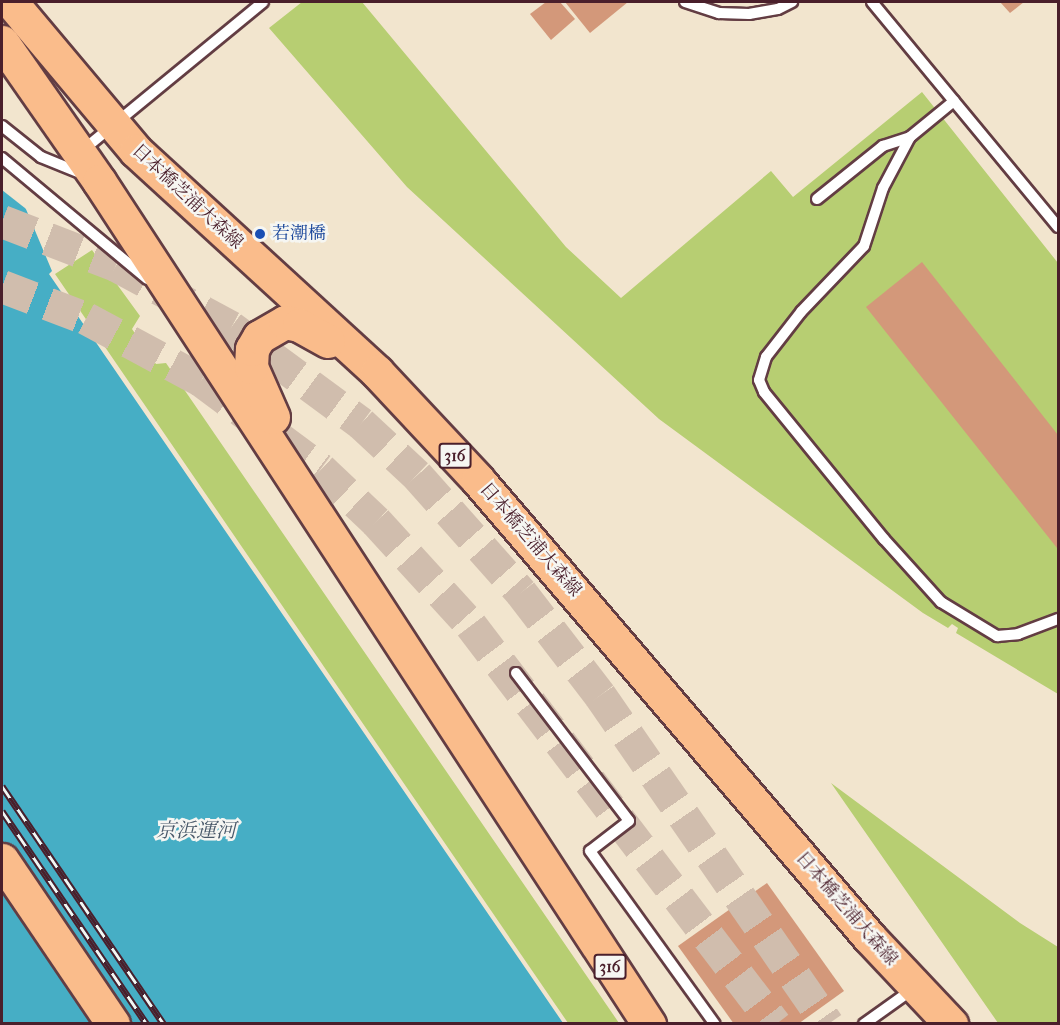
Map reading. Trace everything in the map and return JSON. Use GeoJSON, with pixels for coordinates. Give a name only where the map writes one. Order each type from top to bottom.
{"type":"FeatureCollection","features":[{"type":"Feature","properties":{"kind":"main road","name":"日本橋芝浦大森線"},"geometry":{"type":"LineString","coordinates":[[12,2],[136,151],[377,372],[478,480],[868,937],[951,1023]]}},
{"type":"Feature","properties":{"kind":"main road","name":"316"},"geometry":{"type":"LineString","coordinates":[[2,42],[99,181],[572,909],[649,1023]]}},
{"type":"Feature","properties":{"kind":"main road"},"geometry":{"type":"LineString","coordinates":[[365,591],[257,386],[251,367],[252,349],[272,327],[285,322],[299,325],[377,372]]}},
{"type":"Feature","properties":{"kind":"main road"},"geometry":{"type":"LineString","coordinates":[[2,860],[113,1023]]}},
{"type":"Feature","properties":{"kind":"main road"},"geometry":{"type":"LineString","coordinates":[[572,909],[663,1023]]}},
{"type":"Feature","properties":{"kind":"main road"},"geometry":{"type":"LineString","coordinates":[[868,937],[923,1023]]}},
{"type":"Feature","properties":{"kind":"lane"},"geometry":{"type":"LineString","coordinates":[[79,152],[263,2]]}},
{"type":"Feature","properties":{"kind":"lane"},"geometry":{"type":"LineString","coordinates":[[685,2],[719,13],[749,14],[778,9],[792,2]]}},
{"type":"Feature","properties":{"kind":"lane"},"geometry":{"type":"LineString","coordinates":[[872,2],[1059,227]]}},
{"type":"Feature","properties":{"kind":"lane"},"geometry":{"type":"LineString","coordinates":[[817,199],[883,146],[910,137],[954,101]]}},
{"type":"Feature","properties":{"kind":"lane"},"geometry":{"type":"LineString","coordinates":[[2,126],[41,157],[99,181]]}},
{"type":"Feature","properties":{"kind":"lane"},"geometry":{"type":"LineString","coordinates":[[910,137],[883,188],[864,246],[801,312],[766,357],[759,380],[765,392],[841,486],[941,602],[997,636],[1018,634],[1059,619]]}},
{"type":"Feature","properties":{"kind":"lane"},"geometry":{"type":"LineString","coordinates":[[2,158],[182,308]]}},
{"type":"Feature","properties":{"kind":"lane"},"geometry":{"type":"LineString","coordinates":[[516,673],[629,820],[590,851],[715,1023]]}},
{"type":"Feature","properties":{"kind":"lane"},"geometry":{"type":"LineString","coordinates":[[864,1023],[906,994]]}},
{"type":"Feature","properties":{"kind":"green space"},"geometry":{"type":"Polygon","coordinates":[[[302,2],[362,2],[566,247],[621,298],[771,171],[793,197],[922,92],[1058,263],[1058,694],[956,633],[958,628],[952,624],[948,628],[923,613],[659,419],[407,187],[269,28],[302,2]]]}},
{"type":"Feature","properties":{"kind":"green space"},"geometry":{"type":"Polygon","coordinates":[[[92,250],[140,316],[132,329],[156,364],[166,363],[619,1023],[568,1023],[55,274],[92,250]]]}},
{"type":"Feature","properties":{"kind":"green space"},"geometry":{"type":"Polygon","coordinates":[[[831,783],[1020,923],[1058,947],[1058,1023],[998,1023],[831,783]]]}},
{"type":"Feature","properties":{"kind":"water","name":"京浜運河"},"geometry":{"type":"Polygon","coordinates":[[[2,152],[52,271],[49,274],[563,1023],[2,1023],[2,152]]]}},
{"type":"Feature","properties":{"kind":"pier"},"geometry":{"type":"Polygon","coordinates":[[[2,149],[4,151],[30,212],[2,190],[2,149]]]}},
{"type":"Feature","properties":{"kind":"building"},"geometry":{"type":"Polygon","coordinates":[[[546,2],[560,2],[575,19],[551,40],[530,14],[546,2]]]}},
{"type":"Feature","properties":{"kind":"building"},"geometry":{"type":"Polygon","coordinates":[[[565,2],[628,2],[590,33],[565,2]]]}},
{"type":"Feature","properties":{"kind":"building"},"geometry":{"type":"Polygon","coordinates":[[[1000,2],[1024,2],[1010,13],[1000,2]]]}},
{"type":"Feature","properties":{"kind":"building"},"geometry":{"type":"Polygon","coordinates":[[[922,262],[1058,435],[1057,548],[866,307],[922,262]]]}},
{"type":"Feature","properties":{"kind":"building"},"geometry":{"type":"Polygon","coordinates":[[[767,883],[844,991],[798,1024],[734,1024],[678,946],[767,883]]]}},
{"type":"Feature","properties":{"kind":"tunnel"},"geometry":{"type":"LineString","coordinates":[[2,221],[116,265],[231,327],[361,423],[417,475],[521,592],[600,695],[828,1024]]}},
{"type":"Feature","properties":{"kind":"tunnel"},"geometry":{"type":"LineString","coordinates":[[2,286],[86,318],[201,380],[321,469],[376,521],[471,625],[775,1024]]}},
{"type":"Feature","properties":{"kind":"railway"},"geometry":{"type":"LineString","coordinates":[[2,786],[164,1024]]}},
{"type":"Feature","properties":{"kind":"railway"},"geometry":{"type":"LineString","coordinates":[[2,811],[147,1024]]}},
{"type":"Feature","properties":{"kind":"place","name":"若潮橋"},"geometry":{"type":"Point","coordinates":[260,234]}}]}
